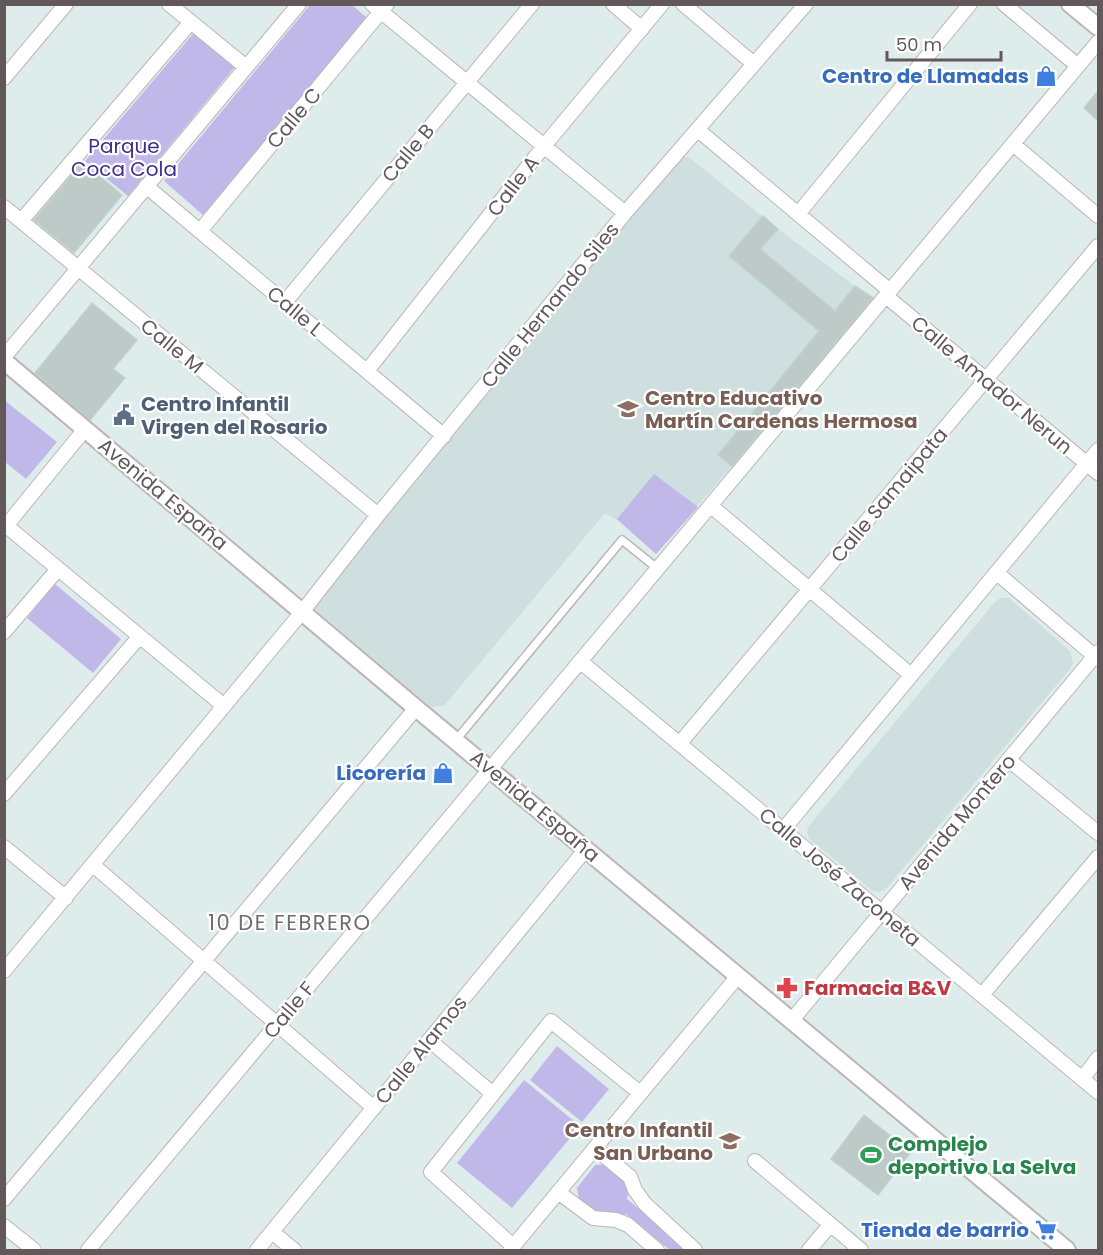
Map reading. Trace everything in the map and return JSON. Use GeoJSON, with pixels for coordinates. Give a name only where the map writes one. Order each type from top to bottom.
{"type":"FeatureCollection","features":[{"type":"Feature","properties":{"kind":"street"},"geometry":{"type":"LineString","coordinates":[[4,78],[66,4]]}},
{"type":"Feature","properties":{"kind":"street"},"geometry":{"type":"LineString","coordinates":[[169,4],[246,67]]}},
{"type":"Feature","properties":{"kind":"street"},"geometry":{"type":"LineString","coordinates":[[4,357],[299,4]]}},
{"type":"Feature","properties":{"kind":"street","name":"Calle B"},"geometry":{"type":"LineString","coordinates":[[285,302],[532,4]]}},
{"type":"Feature","properties":{"kind":"street"},"geometry":{"type":"LineString","coordinates":[[613,4],[642,29]]}},
{"type":"Feature","properties":{"kind":"street","name":"Calle A"},"geometry":{"type":"LineString","coordinates":[[367,371],[544,146],[662,4]]}},
{"type":"Feature","properties":{"kind":"street"},"geometry":{"type":"LineString","coordinates":[[683,4],[754,64]]}},
{"type":"Feature","properties":{"kind":"street","name":"Calle Hernando Siles"},"geometry":{"type":"LineString","coordinates":[[4,971],[302,612],[378,515],[625,213],[806,4]]}},
{"type":"Feature","properties":{"kind":"street"},"geometry":{"type":"LineString","coordinates":[[798,214],[970,4]]}},
{"type":"Feature","properties":{"kind":"street"},"geometry":{"type":"LineString","coordinates":[[1004,4],[1078,66]]}},
{"type":"Feature","properties":{"kind":"street"},"geometry":{"type":"LineString","coordinates":[[1070,4],[1098,27]]}},
{"type":"Feature","properties":{"kind":"street"},"geometry":{"type":"LineString","coordinates":[[380,7],[467,83],[625,213]]}},
{"type":"Feature","properties":{"kind":"street","name":"Calle C"},"geometry":{"type":"LineString","coordinates":[[200,231],[380,7]]}},
{"type":"Feature","properties":{"kind":"street"},"geometry":{"type":"LineString","coordinates":[[21,221],[190,23]]}},
{"type":"Feature","properties":{"kind":"street","name":"Calle F"},"geometry":{"type":"LineString","coordinates":[[88,1251],[1098,42]]}},
{"type":"Feature","properties":{"kind":"street","name":"Calle Amador Nerun"},"geometry":{"type":"LineString","coordinates":[[698,130],[798,214],[986,380],[1098,473]]}},
{"type":"Feature","properties":{"kind":"street"},"geometry":{"type":"LineString","coordinates":[[1013,144],[1098,216]]}},
{"type":"Feature","properties":{"kind":"street","name":"Calle L"},"geometry":{"type":"LineString","coordinates":[[146,186],[444,436]]}},
{"type":"Feature","properties":{"kind":"street","name":"Calle M"},"geometry":{"type":"LineString","coordinates":[[4,207],[378,515]]}},
{"type":"Feature","properties":{"kind":"street","name":"Calle Samaipata"},"geometry":{"type":"LineString","coordinates":[[680,744],[1098,246]]}},
{"type":"Feature","properties":{"kind":"street","name":"Avenida España"},"geometry":{"type":"LineString","coordinates":[[4,361],[1067,1251]]}},
{"type":"Feature","properties":{"kind":"street"},"geometry":{"type":"LineString","coordinates":[[85,429],[5,525],[224,706]]}},
{"type":"Feature","properties":{"kind":"street"},"geometry":{"type":"LineString","coordinates":[[783,830],[1098,450]]}},
{"type":"Feature","properties":{"kind":"street"},"geometry":{"type":"LineString","coordinates":[[711,506],[911,675]]}},
{"type":"Feature","properties":{"kind":"street"},"geometry":{"type":"LineString","coordinates":[[4,632],[58,569]]}},
{"type":"Feature","properties":{"kind":"street"},"geometry":{"type":"LineString","coordinates":[[996,573],[1097,656]]}},
{"type":"Feature","properties":{"kind":"street"},"geometry":{"type":"LineString","coordinates":[[4,794],[140,636]]}},
{"type":"Feature","properties":{"kind":"street","name":"Avenida Montero"},"geometry":{"type":"LineString","coordinates":[[792,1020],[1097,656]]}},
{"type":"Feature","properties":{"kind":"street","name":"Calle José Zaconeta"},"geometry":{"type":"LineString","coordinates":[[581,662],[1098,1092]]}},
{"type":"Feature","properties":{"kind":"street"},"geometry":{"type":"LineString","coordinates":[[4,1199],[416,708]]}},
{"type":"Feature","properties":{"kind":"street"},"geometry":{"type":"LineString","coordinates":[[1009,760],[1098,833]]}},
{"type":"Feature","properties":{"kind":"street"},"geometry":{"type":"LineString","coordinates":[[4,847],[66,897]]}},
{"type":"Feature","properties":{"kind":"street","name":"Calle Alamos"},"geometry":{"type":"LineString","coordinates":[[256,1251],[586,849]]}},
{"type":"Feature","properties":{"kind":"street"},"geometry":{"type":"LineString","coordinates":[[982,995],[1098,857]]}},
{"type":"Feature","properties":{"kind":"street"},"geometry":{"type":"LineString","coordinates":[[93,865],[374,1108]]}},
{"type":"Feature","properties":{"kind":"street"},"geometry":{"type":"LineString","coordinates":[[640,1093],[551,1021],[431,1172],[512,1249],[738,975]]}},
{"type":"Feature","properties":{"kind":"street"},"geometry":{"type":"LineString","coordinates":[[429,1040],[493,1094]]}},
{"type":"Feature","properties":{"kind":"street"},"geometry":{"type":"LineString","coordinates":[[1082,1079],[1098,1058]]}},
{"type":"Feature","properties":{"kind":"street"},"geometry":{"type":"LineString","coordinates":[[595,1148],[630,1177],[635,1190],[645,1204],[695,1251]]}},
{"type":"Feature","properties":{"kind":"street"},"geometry":{"type":"LineString","coordinates":[[755,1161],[861,1251]]}},
{"type":"Feature","properties":{"kind":"street"},"geometry":{"type":"LineString","coordinates":[[558,1192],[593,1218],[616,1220],[628,1225],[657,1251]]}},
{"type":"Feature","properties":{"kind":"street"},"geometry":{"type":"LineString","coordinates":[[809,1251],[830,1225]]}},
{"type":"Feature","properties":{"kind":"street"},"geometry":{"type":"LineString","coordinates":[[4,1226],[34,1251]]}},
{"type":"Feature","properties":{"kind":"street"},"geometry":{"type":"LineString","coordinates":[[272,1232],[294,1251]]}},
{"type":"Feature","properties":{"kind":"lane"},"geometry":{"type":"LineString","coordinates":[[456,740],[622,540],[658,569]]}},
{"type":"Feature","properties":{"kind":"shaded area","name":"Centro Educativo Martín Cardenas Hermosa"},"geometry":{"type":"Polygon","coordinates":[[[680,157],[689,157],[778,229],[876,299],[656,554],[617,520],[605,513],[444,706],[431,707],[315,609],[314,603],[680,157]]]}},
{"type":"Feature","properties":{"kind":"shaded area"},"geometry":{"type":"Polygon","coordinates":[[[1000,598],[1009,598],[1070,651],[1073,663],[886,889],[879,892],[873,891],[809,839],[808,827],[1000,598]]]}},
{"type":"Feature","properties":{"kind":"green space"},"geometry":{"type":"Polygon","coordinates":[[[310,5],[352,5],[367,18],[203,215],[164,181],[310,5]]]}},
{"type":"Feature","properties":{"kind":"green space","name":"Parque Coca Cola"},"geometry":{"type":"Polygon","coordinates":[[[197,33],[239,62],[128,196],[85,161],[192,35],[197,33]]]}},
{"type":"Feature","properties":{"kind":"green space"},"geometry":{"type":"Polygon","coordinates":[[[4,400],[57,442],[26,479],[5,462],[4,400]]]}},
{"type":"Feature","properties":{"kind":"green space"},"geometry":{"type":"Polygon","coordinates":[[[654,474],[698,507],[656,554],[617,519],[654,474]]]}},
{"type":"Feature","properties":{"kind":"green space"},"geometry":{"type":"Polygon","coordinates":[[[55,584],[121,639],[93,673],[27,618],[55,584]]]}},
{"type":"Feature","properties":{"kind":"green space"},"geometry":{"type":"Polygon","coordinates":[[[557,1046],[609,1089],[582,1122],[530,1080],[557,1046]]]}},
{"type":"Feature","properties":{"kind":"green space"},"geometry":{"type":"Polygon","coordinates":[[[524,1080],[580,1126],[512,1208],[457,1163],[524,1080]]]}},
{"type":"Feature","properties":{"kind":"green space"},"geometry":{"type":"Polygon","coordinates":[[[608,1164],[631,1182],[627,1199],[688,1250],[670,1250],[626,1214],[605,1215],[579,1198],[577,1188],[595,1165],[608,1164]]]}},
{"type":"Feature","properties":{"kind":"building"},"geometry":{"type":"Polygon","coordinates":[[[1098,91],[1098,121],[1084,108],[1098,91]]]}},
{"type":"Feature","properties":{"kind":"building"},"geometry":{"type":"Polygon","coordinates":[[[83,162],[122,195],[74,253],[34,220],[83,162]]]}},
{"type":"Feature","properties":{"kind":"building"},"geometry":{"type":"Polygon","coordinates":[[[763,216],[778,229],[760,249],[835,311],[855,286],[873,298],[732,466],[718,455],[819,331],[729,256],[763,216]]]}},
{"type":"Feature","properties":{"kind":"building"},"geometry":{"type":"Polygon","coordinates":[[[92,303],[137,340],[113,369],[125,378],[90,420],[35,373],[92,303]]]}},
{"type":"Feature","properties":{"kind":"building","name":"Complejo deportivo La Selva"},"geometry":{"type":"Polygon","coordinates":[[[864,1115],[911,1152],[878,1195],[831,1159],[864,1115]]]}},
{"type":"Feature","properties":{"kind":"place","name":"Centro de Llamadas"},"geometry":{"type":"Point","coordinates":[1046,76]}},
{"type":"Feature","properties":{"kind":"place","name":"Centro Educativo Martín Cardenas Hermosa"},"geometry":{"type":"Point","coordinates":[628,409]}},
{"type":"Feature","properties":{"kind":"place","name":"Centro Infantil Virgen del Rosario"},"geometry":{"type":"Point","coordinates":[124,415]}},
{"type":"Feature","properties":{"kind":"place","name":"Licorería"},"geometry":{"type":"Point","coordinates":[443,773]}},
{"type":"Feature","properties":{"kind":"place","name":"Farmacia B&V"},"geometry":{"type":"Point","coordinates":[787,988]}},
{"type":"Feature","properties":{"kind":"place","name":"Centro Infantil San Urbano"},"geometry":{"type":"Point","coordinates":[730,1141]}},
{"type":"Feature","properties":{"kind":"place","name":"Complejo deportivo La Selva"},"geometry":{"type":"Point","coordinates":[871,1155]}},
{"type":"Feature","properties":{"kind":"place","name":"Tienda de barrio"},"geometry":{"type":"Point","coordinates":[1046,1230]}},
{"type":"Feature","properties":{"kind":"district","name":"10 DE FEBRERO"},"geometry":{"type":"Point","coordinates":[290,923]}}]}
